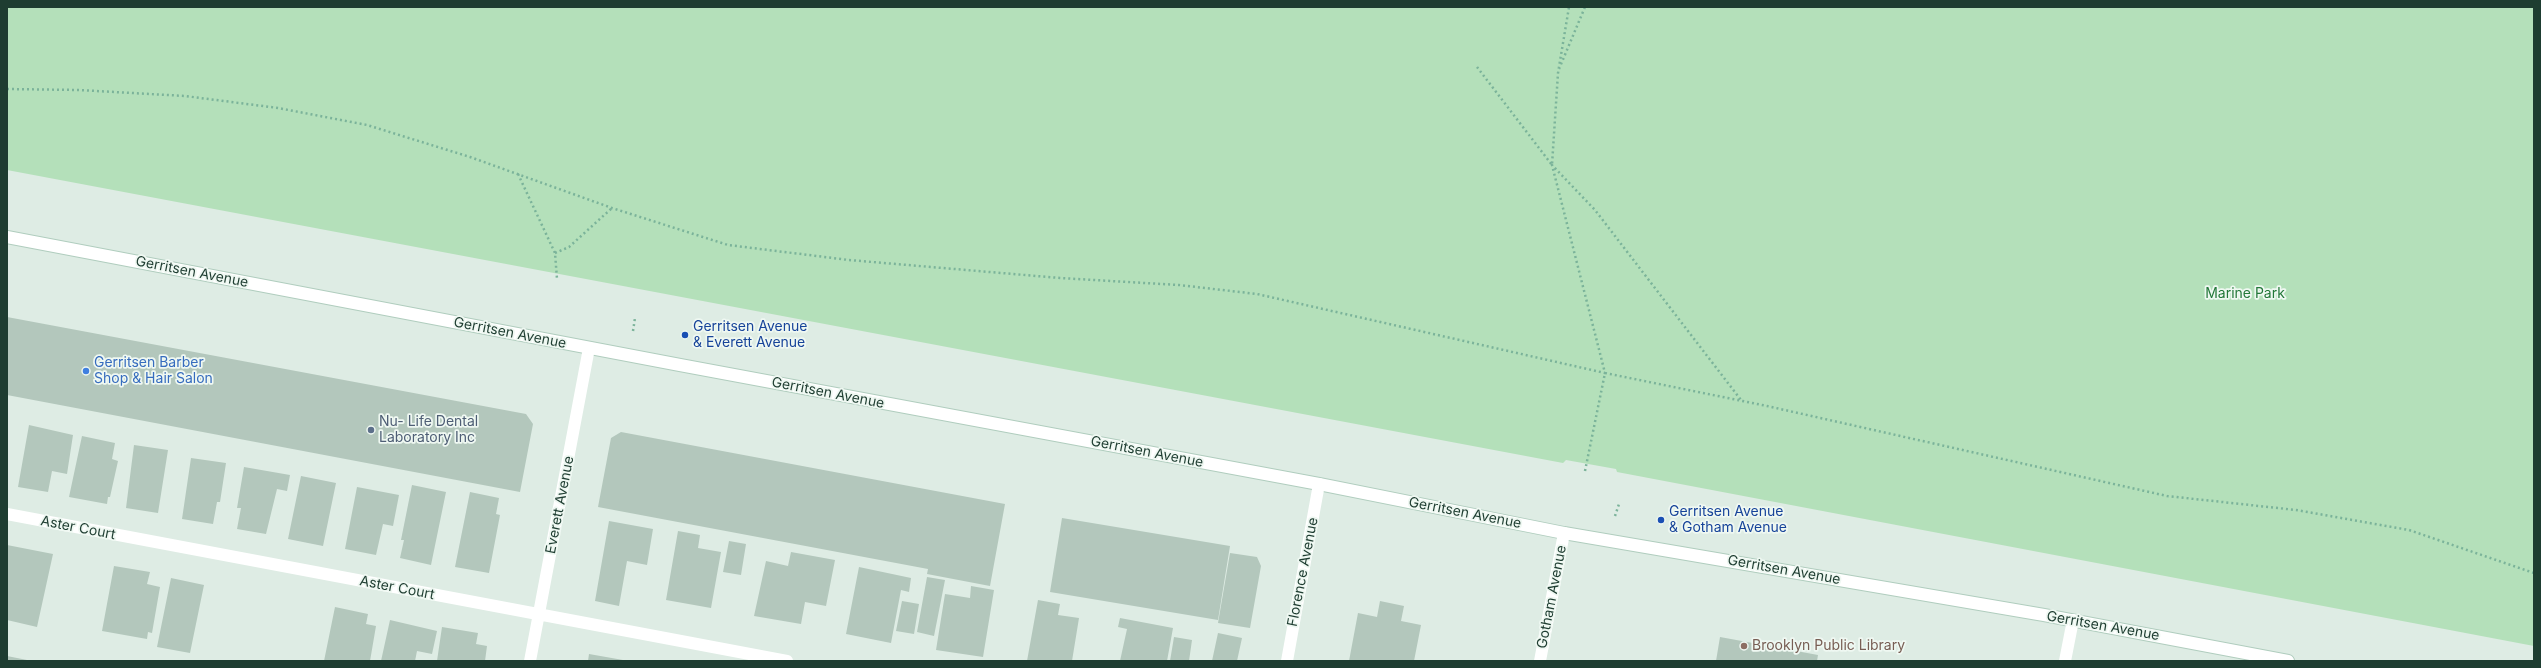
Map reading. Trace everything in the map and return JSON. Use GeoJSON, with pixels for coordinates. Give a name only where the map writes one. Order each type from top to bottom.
{"type":"FeatureCollection","features":[{"type":"Feature","properties":{"kind":"main road","name":"Gerritsen Avenue"},"geometry":{"type":"LineString","coordinates":[[7,236],[589,348],[1319,484],[1564,533],[2073,620],[2288,661]]}},
{"type":"Feature","properties":{"kind":"main road","name":"Everett Avenue"},"geometry":{"type":"LineString","coordinates":[[530,661],[589,348]]}},
{"type":"Feature","properties":{"kind":"main road","name":"Florence Avenue"},"geometry":{"type":"LineString","coordinates":[[1287,661],[1319,484]]}},
{"type":"Feature","properties":{"kind":"main road","name":"Aster Court"},"geometry":{"type":"LineString","coordinates":[[7,514],[787,661]]}},
{"type":"Feature","properties":{"kind":"main road","name":"Gotham Avenue"},"geometry":{"type":"LineString","coordinates":[[1540,661],[1564,533]]}},
{"type":"Feature","properties":{"kind":"main road"},"geometry":{"type":"LineString","coordinates":[[2065,661],[2073,620]]}},
{"type":"Feature","properties":{"kind":"path"},"geometry":{"type":"LineString","coordinates":[[1569,7],[1558,73],[1552,166],[1605,373],[1584,471]]}},
{"type":"Feature","properties":{"kind":"path"},"geometry":{"type":"LineString","coordinates":[[1558,73],[1585,7]]}},
{"type":"Feature","properties":{"kind":"path"},"geometry":{"type":"LineString","coordinates":[[1477,67],[1552,166],[1594,210],[1741,400]]}},
{"type":"Feature","properties":{"kind":"path"},"geometry":{"type":"LineString","coordinates":[[7,89],[79,90],[185,96],[278,108],[367,125],[518,174],[612,208],[728,245],[849,260],[1060,278],[1179,285],[1257,294],[1605,373],[1741,400],[2167,496],[2296,510],[2409,530],[2534,573]]}},
{"type":"Feature","properties":{"kind":"path"},"geometry":{"type":"LineString","coordinates":[[518,174],[555,253],[557,279]]}},
{"type":"Feature","properties":{"kind":"path"},"geometry":{"type":"LineString","coordinates":[[555,253],[569,247],[612,208]]}},
{"type":"Feature","properties":{"kind":"path"},"geometry":{"type":"LineString","coordinates":[[632,335],[635,318]]}},
{"type":"Feature","properties":{"kind":"path"},"geometry":{"type":"LineString","coordinates":[[1612,522],[1619,504]]}},
{"type":"Feature","properties":{"kind":"green space","name":"Marine Park"},"geometry":{"type":"Polygon","coordinates":[[[7,7],[2534,7],[2534,646],[1617,472],[1616,469],[1566,460],[1563,463],[7,170],[7,7]]]}},
{"type":"Feature","properties":{"kind":"building"},"geometry":{"type":"Polygon","coordinates":[[[7,317],[526,414],[533,424],[520,492],[7,395],[7,317]]]}},
{"type":"Feature","properties":{"kind":"building"},"geometry":{"type":"Polygon","coordinates":[[[29,425],[73,435],[67,474],[52,471],[48,492],[18,487],[29,425]]]}},
{"type":"Feature","properties":{"kind":"building"},"geometry":{"type":"Polygon","coordinates":[[[621,432],[1005,504],[990,586],[927,574],[928,569],[598,507],[611,438],[621,432]]]}},
{"type":"Feature","properties":{"kind":"building"},"geometry":{"type":"Polygon","coordinates":[[[82,436],[115,443],[112,459],[118,461],[107,504],[69,497],[82,436]]]}},
{"type":"Feature","properties":{"kind":"building"},"geometry":{"type":"Polygon","coordinates":[[[134,445],[168,450],[158,513],[126,508],[134,445]]]}},
{"type":"Feature","properties":{"kind":"building"},"geometry":{"type":"Polygon","coordinates":[[[191,458],[226,463],[220,502],[217,502],[213,524],[182,519],[191,458]]]}},
{"type":"Feature","properties":{"kind":"building"},"geometry":{"type":"Polygon","coordinates":[[[244,467],[290,475],[287,491],[277,489],[266,534],[237,529],[241,508],[237,508],[244,467]]]}},
{"type":"Feature","properties":{"kind":"building"},"geometry":{"type":"Polygon","coordinates":[[[301,476],[336,483],[323,546],[288,539],[301,476]]]}},
{"type":"Feature","properties":{"kind":"building"},"geometry":{"type":"Polygon","coordinates":[[[412,485],[446,492],[431,565],[400,558],[404,540],[401,540],[412,485]]]}},
{"type":"Feature","properties":{"kind":"building"},"geometry":{"type":"Polygon","coordinates":[[[357,487],[399,495],[393,526],[383,524],[376,555],[345,549],[357,487]]]}},
{"type":"Feature","properties":{"kind":"building"},"geometry":{"type":"Polygon","coordinates":[[[470,492],[499,498],[496,514],[500,515],[489,573],[455,567],[470,492]]]}},
{"type":"Feature","properties":{"kind":"building"},"geometry":{"type":"Polygon","coordinates":[[[1062,518],[1230,546],[1218,620],[1050,592],[1062,518]]]}},
{"type":"Feature","properties":{"kind":"building"},"geometry":{"type":"Polygon","coordinates":[[[609,521],[653,529],[647,565],[627,561],[619,606],[595,601],[609,521]]]}},
{"type":"Feature","properties":{"kind":"building"},"geometry":{"type":"Polygon","coordinates":[[[678,531],[700,535],[698,548],[721,552],[711,608],[666,600],[678,531]]]}},
{"type":"Feature","properties":{"kind":"building"},"geometry":{"type":"Polygon","coordinates":[[[729,541],[746,544],[741,575],[723,572],[729,541]]]}},
{"type":"Feature","properties":{"kind":"building"},"geometry":{"type":"Polygon","coordinates":[[[7,545],[53,554],[37,627],[7,620],[7,545]]]}},
{"type":"Feature","properties":{"kind":"building"},"geometry":{"type":"Polygon","coordinates":[[[791,552],[835,560],[826,606],[805,602],[801,624],[754,616],[766,561],[788,566],[791,552]]]}},
{"type":"Feature","properties":{"kind":"building"},"geometry":{"type":"Polygon","coordinates":[[[1230,553],[1257,557],[1261,566],[1250,628],[1218,623],[1230,553]]]}},
{"type":"Feature","properties":{"kind":"building"},"geometry":{"type":"Polygon","coordinates":[[[114,566],[150,572],[147,584],[160,587],[152,633],[148,632],[147,639],[102,631],[114,566]]]}},
{"type":"Feature","properties":{"kind":"building"},"geometry":{"type":"Polygon","coordinates":[[[859,567],[911,578],[909,592],[901,590],[891,643],[846,634],[859,567]]]}},
{"type":"Feature","properties":{"kind":"building"},"geometry":{"type":"Polygon","coordinates":[[[927,577],[945,580],[934,636],[917,632],[927,577]]]}},
{"type":"Feature","properties":{"kind":"building"},"geometry":{"type":"Polygon","coordinates":[[[171,578],[204,585],[190,653],[157,647],[171,578]]]}},
{"type":"Feature","properties":{"kind":"building"},"geometry":{"type":"Polygon","coordinates":[[[971,586],[994,590],[983,657],[936,650],[945,594],[970,598],[971,586]]]}},
{"type":"Feature","properties":{"kind":"building"},"geometry":{"type":"Polygon","coordinates":[[[1038,600],[1060,604],[1058,615],[1079,618],[1072,661],[1027,661],[1038,600]]]}},
{"type":"Feature","properties":{"kind":"building"},"geometry":{"type":"Polygon","coordinates":[[[902,601],[919,604],[914,634],[896,631],[902,601]]]}},
{"type":"Feature","properties":{"kind":"building"},"geometry":{"type":"Polygon","coordinates":[[[1380,601],[1404,606],[1401,621],[1421,625],[1414,661],[1349,661],[1358,613],[1377,617],[1380,601]]]}},
{"type":"Feature","properties":{"kind":"building"},"geometry":{"type":"Polygon","coordinates":[[[335,607],[368,614],[366,624],[376,626],[370,661],[324,661],[335,607]]]}},
{"type":"Feature","properties":{"kind":"building"},"geometry":{"type":"Polygon","coordinates":[[[1120,618],[1173,628],[1167,661],[1120,661],[1127,629],[1118,627],[1120,618]]]}},
{"type":"Feature","properties":{"kind":"building"},"geometry":{"type":"Polygon","coordinates":[[[390,620],[437,631],[432,654],[417,651],[415,661],[381,661],[390,620]]]}},
{"type":"Feature","properties":{"kind":"building"},"geometry":{"type":"Polygon","coordinates":[[[442,627],[478,633],[476,644],[487,646],[485,661],[437,661],[442,627]]]}},
{"type":"Feature","properties":{"kind":"building"},"geometry":{"type":"Polygon","coordinates":[[[1218,633],[1242,638],[1237,661],[1212,661],[1218,633]]]}},
{"type":"Feature","properties":{"kind":"building"},"geometry":{"type":"Polygon","coordinates":[[[1174,637],[1192,640],[1189,661],[1170,661],[1174,637]]]}},
{"type":"Feature","properties":{"kind":"building","name":"Brooklyn Public Library"},"geometry":{"type":"Polygon","coordinates":[[[1720,637],[1818,655],[1817,661],[1716,661],[1720,637]]]}},
{"type":"Feature","properties":{"kind":"building"},"geometry":{"type":"Polygon","coordinates":[[[589,654],[623,660],[623,661],[588,661],[589,654]]]}},
{"type":"Feature","properties":{"kind":"building"},"geometry":{"type":"Polygon","coordinates":[[[7,656],[27,660],[27,661],[7,661],[7,656]]]}},
{"type":"Feature","properties":{"kind":"place","name":"Gerritsen Avenue & Everett Avenue"},"geometry":{"type":"Point","coordinates":[685,335]}},
{"type":"Feature","properties":{"kind":"place","name":"Gerritsen Barber Shop & Hair Salon"},"geometry":{"type":"Point","coordinates":[86,371]}},
{"type":"Feature","properties":{"kind":"place","name":"Nu- Life Dental Laboratory Inc"},"geometry":{"type":"Point","coordinates":[371,430]}},
{"type":"Feature","properties":{"kind":"place","name":"Gerritsen Avenue & Gotham Avenue"},"geometry":{"type":"Point","coordinates":[1661,520]}},
{"type":"Feature","properties":{"kind":"place","name":"Brooklyn Public Library"},"geometry":{"type":"Point","coordinates":[1744,646]}}]}
